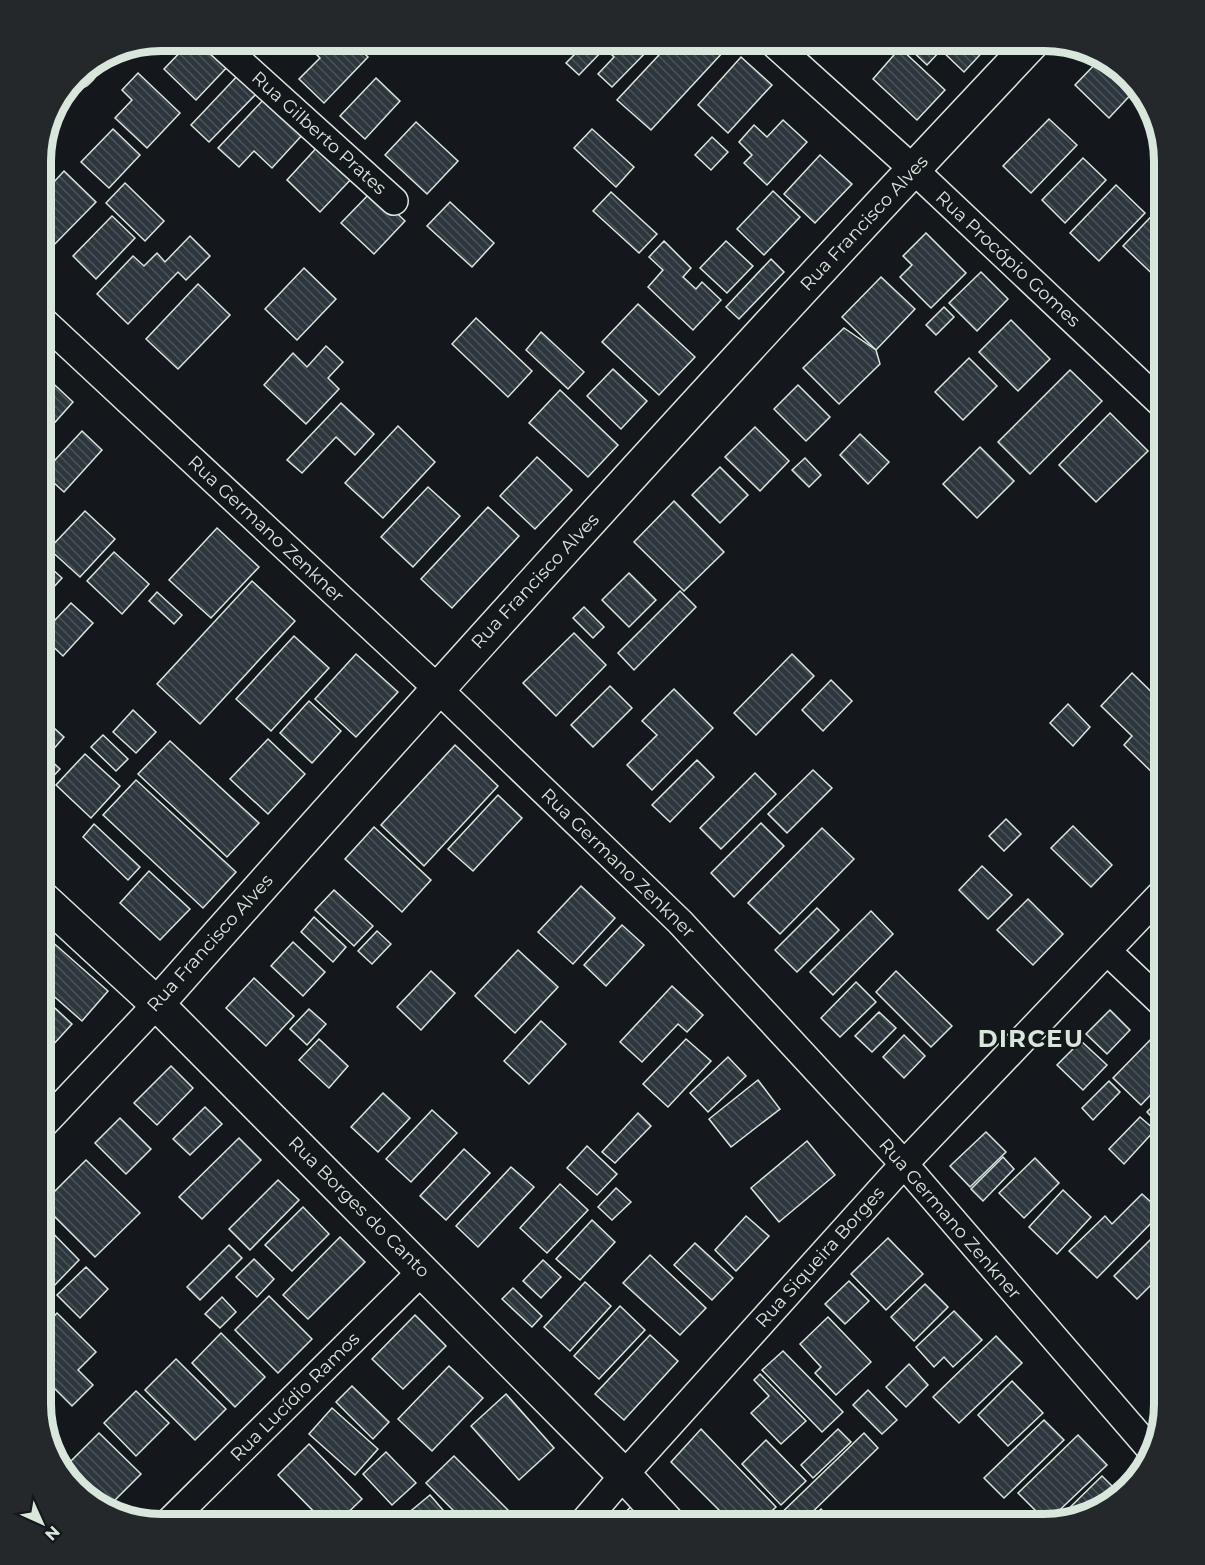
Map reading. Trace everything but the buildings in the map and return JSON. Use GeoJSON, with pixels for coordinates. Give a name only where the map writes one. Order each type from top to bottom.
{"type":"FeatureCollection","features":[{"type":"Feature","properties":{"kind":"street","name":"Rua Gilberto Prates"},"geometry":{"type":"LineString","coordinates":[[229,51],[394,201]]}},
{"type":"Feature","properties":{"kind":"street","name":"Rua Procópio Gomes"},"geometry":{"type":"LineString","coordinates":[[782,51],[913,169],[1154,397]]}},
{"type":"Feature","properties":{"kind":"street","name":"Rua Francisco Alves"},"geometry":{"type":"LineString","coordinates":[[51,1115],[157,1004],[437,687],[913,169],[1025,51]]}},
{"type":"Feature","properties":{"kind":"street","name":"Rua Germano Zenkner"},"geometry":{"type":"LineString","coordinates":[[51,328],[437,687],[680,922],[904,1164],[1146,1444]]}},
{"type":"Feature","properties":{"kind":"street","name":"Rua Siqueira Borges"},"geometry":{"type":"LineString","coordinates":[[591,1514],[904,1164],[1154,902]]}},
{"type":"Feature","properties":{"kind":"street","name":"Rua Borges do Canto"},"geometry":{"type":"LineString","coordinates":[[51,906],[157,1004],[423,1270],[660,1514]]}},
{"type":"Feature","properties":{"kind":"street"},"geometry":{"type":"LineString","coordinates":[[1108,952],[1154,996]]}},
{"type":"Feature","properties":{"kind":"street","name":"Rua Lucídio Ramos"},"geometry":{"type":"LineString","coordinates":[[177,1514],[423,1270]]}},
{"type":"Feature","properties":{"kind":"district","name":"DIRCEU"},"geometry":{"type":"Point","coordinates":[1031,1039]}}]}
